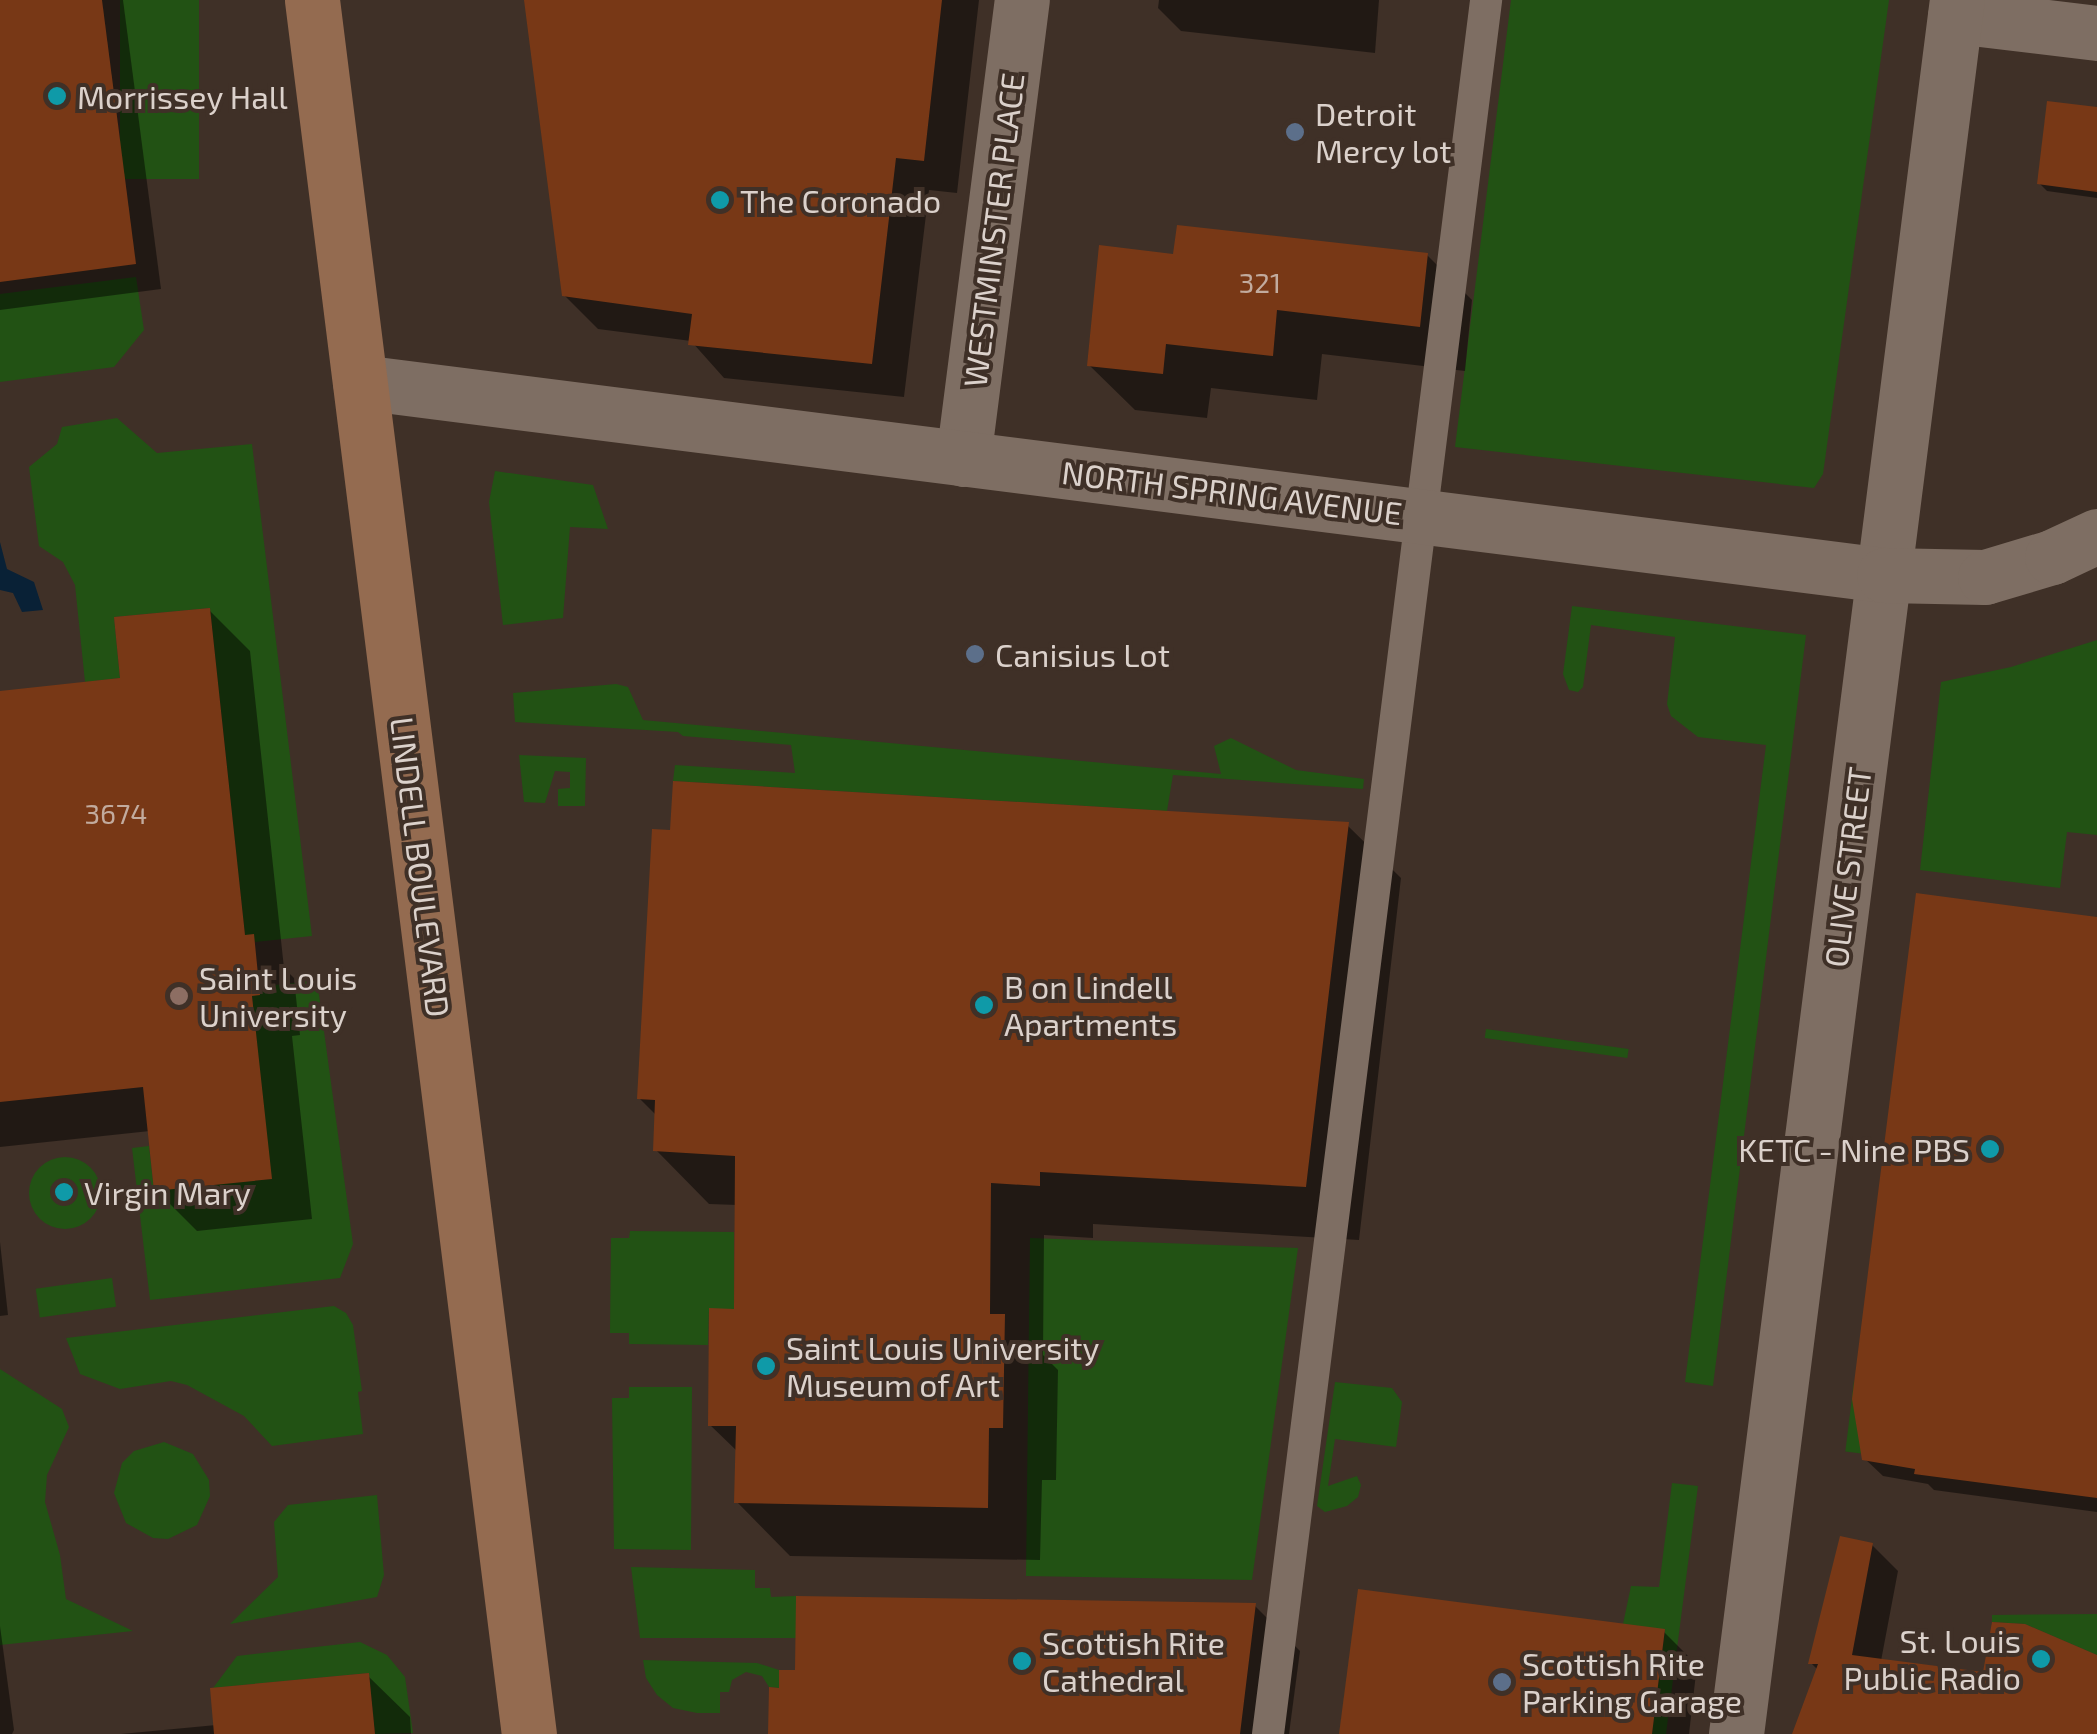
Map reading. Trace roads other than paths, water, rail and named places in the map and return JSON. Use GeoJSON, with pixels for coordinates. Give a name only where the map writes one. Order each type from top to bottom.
{"type":"FeatureCollection","features":[{"type":"Feature","properties":{"kind":"main road","name":"LINDELL BOULEVARD"},"geometry":{"type":"LineString","coordinates":[[312,0],[529,1734]]}},
{"type":"Feature","properties":{"kind":"street","name":"WESTMINSTER PLACE"},"geometry":{"type":"LineString","coordinates":[[963,459],[1022,0]]}},
{"type":"Feature","properties":{"kind":"street"},"geometry":{"type":"LineString","coordinates":[[1956,8],[2097,33]]}},
{"type":"Feature","properties":{"kind":"street","name":"OLIVE STREET"},"geometry":{"type":"LineString","coordinates":[[1736,1734],[1956,8]]}},
{"type":"Feature","properties":{"kind":"street","name":"NORTH SPRING AVENUE"},"geometry":{"type":"LineString","coordinates":[[360,382],[1884,575],[1984,577],[2052,558],[2097,536]]}},
{"type":"Feature","properties":{"kind":"lane"},"geometry":{"type":"LineString","coordinates":[[1268,1734],[1486,0]]}},
{"type":"Feature","properties":{"kind":"water"},"geometry":{"type":"Polygon","coordinates":[[[0,542],[7,569],[34,582],[43,610],[22,612],[13,593],[0,590],[0,542]]]}},
{"type":"Feature","properties":{"kind":"place","name":"Morrissey Hall"},"geometry":{"type":"Point","coordinates":[57,96]}},
{"type":"Feature","properties":{"kind":"place","name":"Detroit Mercy lot"},"geometry":{"type":"Point","coordinates":[1295,132]}},
{"type":"Feature","properties":{"kind":"place","name":"The Coronado"},"geometry":{"type":"Point","coordinates":[720,200]}},
{"type":"Feature","properties":{"kind":"place","name":"Canisius Lot"},"geometry":{"type":"Point","coordinates":[975,654]}},
{"type":"Feature","properties":{"kind":"place","name":"Saint Louis University"},"geometry":{"type":"Point","coordinates":[179,996]}},
{"type":"Feature","properties":{"kind":"place","name":"B on Lindell Apartments"},"geometry":{"type":"Point","coordinates":[984,1005]}},
{"type":"Feature","properties":{"kind":"place","name":"KETC - Nine PBS"},"geometry":{"type":"Point","coordinates":[1990,1149]}},
{"type":"Feature","properties":{"kind":"place","name":"Virgin Mary"},"geometry":{"type":"Point","coordinates":[64,1192]}},
{"type":"Feature","properties":{"kind":"place","name":"Saint Louis University Museum of Art"},"geometry":{"type":"Point","coordinates":[766,1366]}},
{"type":"Feature","properties":{"kind":"place","name":"St. Louis Public Radio"},"geometry":{"type":"Point","coordinates":[2041,1659]}},
{"type":"Feature","properties":{"kind":"place","name":"Scottish Rite Cathedral"},"geometry":{"type":"Point","coordinates":[1022,1661]}},
{"type":"Feature","properties":{"kind":"place","name":"Scottish Rite Parking Garage"},"geometry":{"type":"Point","coordinates":[1502,1682]}}]}
